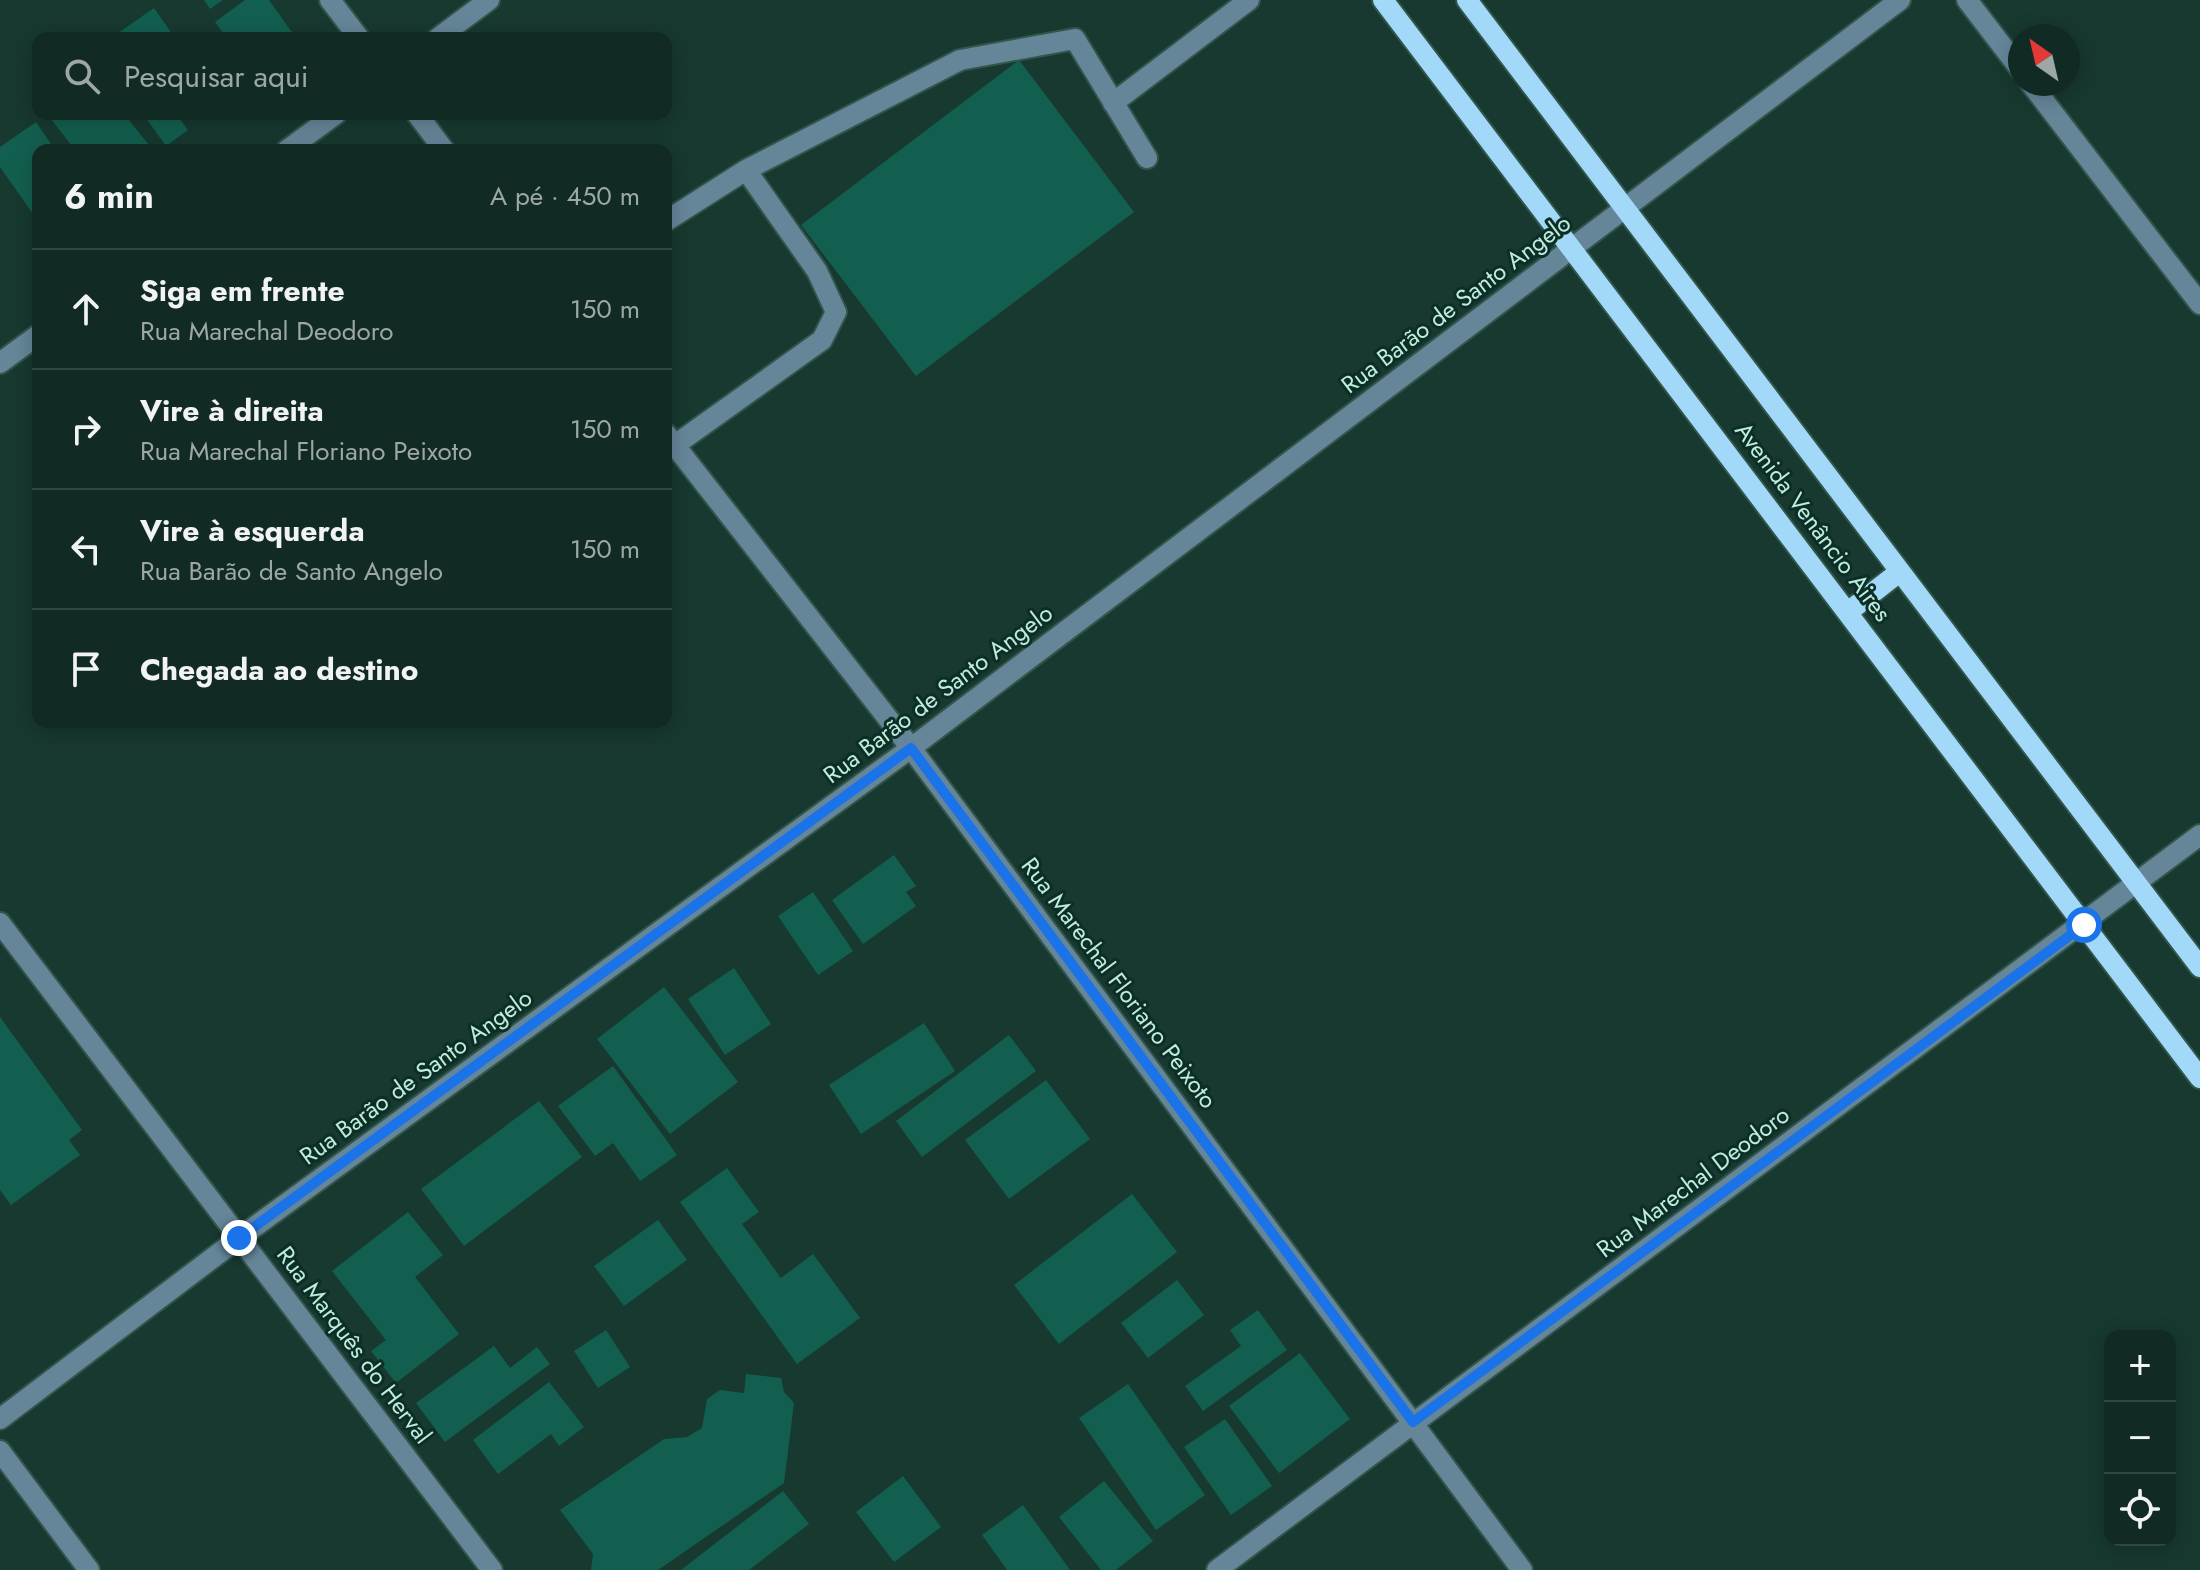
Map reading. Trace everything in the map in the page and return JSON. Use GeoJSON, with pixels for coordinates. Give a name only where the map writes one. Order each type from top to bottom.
{"type":"FeatureCollection","features":[{"type":"Feature","properties":{"kind":"main road","name":"Avenida Venâncio Aires"},"geometry":{"type":"LineString","coordinates":[[1467,0],[1898,573],[2200,967]]}},
{"type":"Feature","properties":{"kind":"main road","name":"Avenida Venâncio Aires"},"geometry":{"type":"LineString","coordinates":[[1394,4],[1573,248],[2200,1078]]}},
{"type":"Feature","properties":{"kind":"main road"},"geometry":{"type":"LineString","coordinates":[[1848,612],[1898,573]]}},
{"type":"Feature","properties":{"kind":"street"},"geometry":{"type":"LineString","coordinates":[[330,0],[354,32]]}},
{"type":"Feature","properties":{"kind":"street"},"geometry":{"type":"LineString","coordinates":[[446,32],[489,0]]}},
{"type":"Feature","properties":{"kind":"street"},"geometry":{"type":"LineString","coordinates":[[1113,103],[1249,0]]}},
{"type":"Feature","properties":{"kind":"street","name":"Rua Barão de Santo Angelo"},"geometry":{"type":"LineString","coordinates":[[0,1419],[239,1238],[911,748],[1900,0]]}},
{"type":"Feature","properties":{"kind":"street"},"geometry":{"type":"LineString","coordinates":[[1967,0],[2008,53]]}},
{"type":"Feature","properties":{"kind":"street"},"geometry":{"type":"LineString","coordinates":[[672,217],[746,170],[960,60],[1075,39],[1147,158]]}},
{"type":"Feature","properties":{"kind":"street"},"geometry":{"type":"LineString","coordinates":[[2040,96],[2200,304]]}},
{"type":"Feature","properties":{"kind":"street"},"geometry":{"type":"LineString","coordinates":[[295,144],[328,120]]}},
{"type":"Feature","properties":{"kind":"street"},"geometry":{"type":"LineString","coordinates":[[422,120],[440,144]]}},
{"type":"Feature","properties":{"kind":"street"},"geometry":{"type":"LineString","coordinates":[[672,438],[822,340],[836,312],[817,271],[746,170]]}},
{"type":"Feature","properties":{"kind":"street"},"geometry":{"type":"LineString","coordinates":[[0,363],[32,339]]}},
{"type":"Feature","properties":{"kind":"street","name":"Rua Marechal Floriano Peixoto"},"geometry":{"type":"LineString","coordinates":[[672,442],[911,748],[1522,1570]]}},
{"type":"Feature","properties":{"kind":"street","name":"Rua Marechal Deodoro"},"geometry":{"type":"LineString","coordinates":[[1217,1570],[2084,925],[2200,835]]}},
{"type":"Feature","properties":{"kind":"street","name":"Rua Marquês do Herval"},"geometry":{"type":"LineString","coordinates":[[0,923],[492,1570]]}},
{"type":"Feature","properties":{"kind":"street"},"geometry":{"type":"LineString","coordinates":[[0,1451],[89,1570]]}},
{"type":"Feature","properties":{"kind":"building"},"geometry":{"type":"Polygon","coordinates":[[[204,0],[223,0],[210,9],[204,0]]]}},
{"type":"Feature","properties":{"kind":"building"},"geometry":{"type":"Polygon","coordinates":[[[245,0],[269,0],[292,32],[222,32],[215,22],[245,0]]]}},
{"type":"Feature","properties":{"kind":"building"},"geometry":{"type":"Polygon","coordinates":[[[154,8],[171,32],[120,32],[154,8]]]}},
{"type":"Feature","properties":{"kind":"building"},"geometry":{"type":"Polygon","coordinates":[[[1019,60],[1134,212],[916,376],[801,225],[1019,60]]]}},
{"type":"Feature","properties":{"kind":"building"},"geometry":{"type":"Polygon","coordinates":[[[52,120],[129,120],[148,144],[70,144],[52,120]]]}},
{"type":"Feature","properties":{"kind":"building"},"geometry":{"type":"Polygon","coordinates":[[[147,120],[180,120],[188,130],[165,144],[147,120]]]}},
{"type":"Feature","properties":{"kind":"building"},"geometry":{"type":"Polygon","coordinates":[[[36,122],[51,144],[32,144],[32,212],[0,167],[0,147],[36,122]]]}},
{"type":"Feature","properties":{"kind":"building"},"geometry":{"type":"Polygon","coordinates":[[[894,855],[916,886],[906,892],[916,906],[863,944],[832,900],[894,855]]]}},
{"type":"Feature","properties":{"kind":"building"},"geometry":{"type":"Polygon","coordinates":[[[813,892],[853,951],[818,975],[778,916],[813,892]]]}},
{"type":"Feature","properties":{"kind":"building"},"geometry":{"type":"Polygon","coordinates":[[[734,968],[771,1024],[725,1055],[688,999],[734,968]]]}},
{"type":"Feature","properties":{"kind":"building"},"geometry":{"type":"Polygon","coordinates":[[[664,987],[738,1082],[670,1134],[597,1039],[664,987]]]}},
{"type":"Feature","properties":{"kind":"building"},"geometry":{"type":"Polygon","coordinates":[[[0,1017],[82,1130],[69,1140],[80,1155],[11,1205],[0,1190],[0,1017]]]}},
{"type":"Feature","properties":{"kind":"building"},"geometry":{"type":"Polygon","coordinates":[[[924,1023],[955,1071],[861,1134],[829,1085],[924,1023]]]}},
{"type":"Feature","properties":{"kind":"building"},"geometry":{"type":"Polygon","coordinates":[[[1009,1035],[1036,1071],[922,1157],[896,1121],[1009,1035]]]}},
{"type":"Feature","properties":{"kind":"building"},"geometry":{"type":"Polygon","coordinates":[[[613,1066],[677,1155],[640,1181],[613,1143],[595,1156],[558,1106],[613,1066]]]}},
{"type":"Feature","properties":{"kind":"building"},"geometry":{"type":"Polygon","coordinates":[[[1046,1080],[1090,1139],[1009,1199],[965,1140],[1046,1080]]]}},
{"type":"Feature","properties":{"kind":"building"},"geometry":{"type":"Polygon","coordinates":[[[539,1101],[582,1157],[464,1246],[421,1189],[539,1101]]]}},
{"type":"Feature","properties":{"kind":"building"},"geometry":{"type":"Polygon","coordinates":[[[727,1168],[759,1212],[742,1224],[781,1278],[813,1254],[860,1318],[797,1364],[680,1202],[727,1168]]]}},
{"type":"Feature","properties":{"kind":"building"},"geometry":{"type":"Polygon","coordinates":[[[1132,1194],[1177,1252],[1059,1344],[1014,1285],[1132,1194]]]}},
{"type":"Feature","properties":{"kind":"building"},"geometry":{"type":"Polygon","coordinates":[[[408,1212],[443,1255],[415,1277],[459,1334],[396,1383],[371,1351],[386,1340],[332,1271],[408,1212]]]}},
{"type":"Feature","properties":{"kind":"building"},"geometry":{"type":"Polygon","coordinates":[[[658,1220],[687,1260],[624,1306],[594,1266],[658,1220]]]}},
{"type":"Feature","properties":{"kind":"building"},"geometry":{"type":"Polygon","coordinates":[[[1177,1280],[1204,1315],[1148,1358],[1121,1323],[1177,1280]]]}},
{"type":"Feature","properties":{"kind":"building"},"geometry":{"type":"Polygon","coordinates":[[[1258,1310],[1287,1350],[1203,1411],[1185,1386],[1241,1346],[1230,1330],[1258,1310]]]}},
{"type":"Feature","properties":{"kind":"building"},"geometry":{"type":"Polygon","coordinates":[[[606,1330],[630,1367],[598,1388],[574,1351],[606,1330]]]}},
{"type":"Feature","properties":{"kind":"building"},"geometry":{"type":"Polygon","coordinates":[[[494,1346],[510,1368],[537,1347],[550,1364],[445,1442],[416,1403],[494,1346]]]}},
{"type":"Feature","properties":{"kind":"building"},"geometry":{"type":"Polygon","coordinates":[[[1300,1353],[1350,1419],[1279,1473],[1229,1406],[1300,1353]]]}},
{"type":"Feature","properties":{"kind":"building"},"geometry":{"type":"Polygon","coordinates":[[[746,1374],[781,1378],[784,1392],[794,1403],[784,1483],[658,1570],[591,1570],[593,1554],[560,1510],[664,1439],[687,1437],[702,1428],[707,1399],[720,1390],[744,1393],[746,1374]]]}},
{"type":"Feature","properties":{"kind":"building"},"geometry":{"type":"Polygon","coordinates":[[[549,1382],[584,1427],[559,1446],[551,1434],[498,1474],[473,1440],[549,1382]]]}},
{"type":"Feature","properties":{"kind":"building"},"geometry":{"type":"Polygon","coordinates":[[[1128,1384],[1205,1495],[1156,1530],[1079,1418],[1128,1384]]]}},
{"type":"Feature","properties":{"kind":"building"},"geometry":{"type":"Polygon","coordinates":[[[1225,1419],[1272,1486],[1231,1515],[1184,1447],[1225,1419]]]}},
{"type":"Feature","properties":{"kind":"building"},"geometry":{"type":"Polygon","coordinates":[[[903,1476],[941,1527],[894,1562],[856,1512],[903,1476]]]}},
{"type":"Feature","properties":{"kind":"building"},"geometry":{"type":"Polygon","coordinates":[[[1104,1481],[1153,1541],[1116,1570],[1101,1570],[1059,1517],[1104,1481]]]}},
{"type":"Feature","properties":{"kind":"building"},"geometry":{"type":"Polygon","coordinates":[[[783,1491],[809,1524],[749,1570],[681,1570],[783,1491]]]}},
{"type":"Feature","properties":{"kind":"building"},"geometry":{"type":"Polygon","coordinates":[[[1023,1505],[1070,1570],[1007,1570],[982,1535],[1023,1505]]]}},
{"type":"Feature","properties":{"kind":"route"},"geometry":{"type":"LineString","coordinates":[[239,1238],[911,748],[1413,1422],[2084,925]]}}]}
